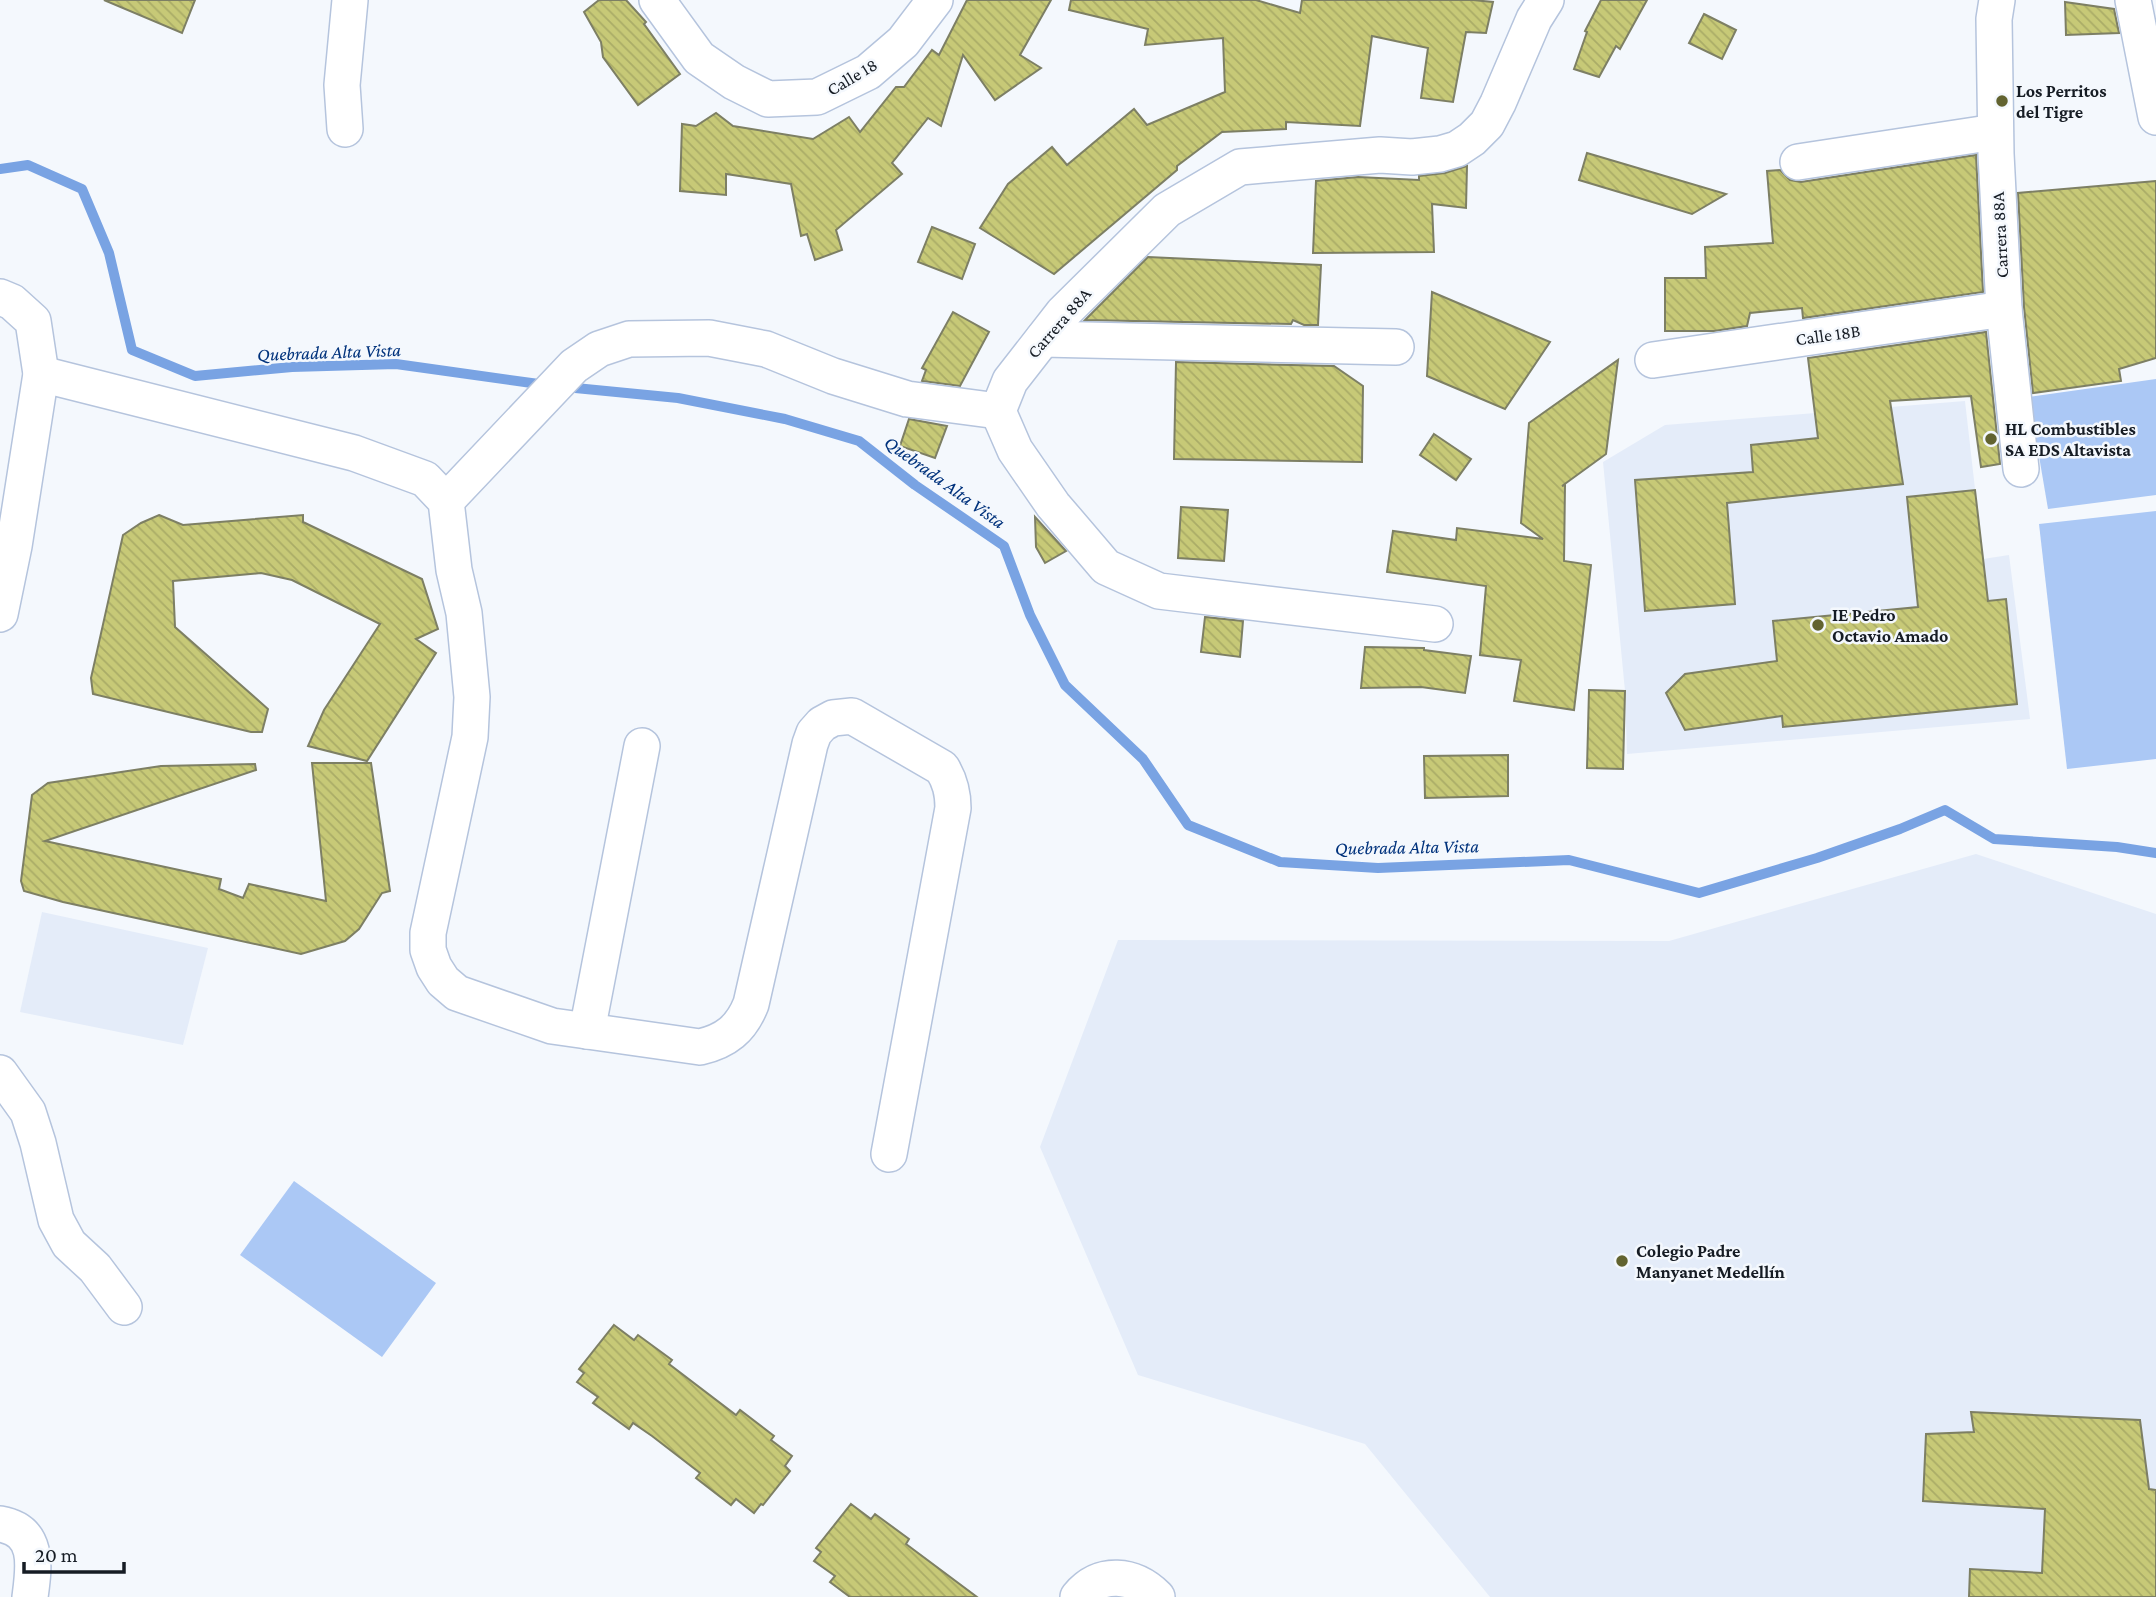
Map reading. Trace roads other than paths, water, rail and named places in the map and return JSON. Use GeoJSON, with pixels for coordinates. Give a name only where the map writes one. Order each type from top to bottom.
{"type":"FeatureCollection","features":[{"type":"Feature","properties":{"kind":"street"},"geometry":{"type":"LineString","coordinates":[[345,129],[342,85],[350,0]]}},
{"type":"Feature","properties":{"kind":"street","name":"Calle 18"},"geometry":{"type":"LineString","coordinates":[[657,0],[699,58],[734,82],[768,99],[817,97],[867,72],[903,42],[935,0]]}},
{"type":"Feature","properties":{"kind":"street","name":"Carrera 88A"},"geometry":{"type":"LineString","coordinates":[[998,411],[1010,381],[1063,313],[1167,210],[1240,167],[1380,155],[1412,157],[1440,154],[1457,149],[1472,139],[1487,124],[1534,19],[1546,0]]}},
{"type":"Feature","properties":{"kind":"street","name":"Carrera 88A"},"geometry":{"type":"LineString","coordinates":[[1997,0],[1994,19],[1995,132],[2004,309],[2021,469]]}},
{"type":"Feature","properties":{"kind":"street"},"geometry":{"type":"LineString","coordinates":[[2133,0],[2156,117]]}},
{"type":"Feature","properties":{"kind":"street"},"geometry":{"type":"LineString","coordinates":[[1798,162],[1995,132]]}},
{"type":"Feature","properties":{"kind":"street"},"geometry":{"type":"LineString","coordinates":[[0,297],[12,302],[33,321],[41,374],[7,545],[0,614]]}},
{"type":"Feature","properties":{"kind":"street","name":"Calle 18B"},"geometry":{"type":"LineString","coordinates":[[1653,360],[2004,309]]}},
{"type":"Feature","properties":{"kind":"street"},"geometry":{"type":"LineString","coordinates":[[446,501],[574,366],[599,349],[629,339],[709,338],[766,349],[833,376],[907,399],[998,411],[1015,450],[1053,505],[1106,567],[1159,591],[1435,624]]}},
{"type":"Feature","properties":{"kind":"street"},"geometry":{"type":"LineString","coordinates":[[1043,339],[1396,347]]}},
{"type":"Feature","properties":{"kind":"street"},"geometry":{"type":"LineString","coordinates":[[41,374],[354,453],[425,479],[446,501],[454,570],[464,613],[472,697],[470,737],[428,933],[428,950],[443,981],[457,993],[552,1027],[700,1047],[727,1037],[738,1027],[751,1004],[814,733],[822,724],[833,718],[852,716],[942,768],[950,781],[953,808],[889,1154]]}},
{"type":"Feature","properties":{"kind":"street"},"geometry":{"type":"LineString","coordinates":[[587,1031],[642,746]]}},
{"type":"Feature","properties":{"kind":"street"},"geometry":{"type":"LineString","coordinates":[[0,1073],[28,1112],[56,1220],[69,1244],[94,1268],[124,1307]]}},
{"type":"Feature","properties":{"kind":"street"},"geometry":{"type":"LineString","coordinates":[[0,1524],[8,1525],[22,1535],[32,1549],[34,1569],[30,1597]]}},
{"type":"Feature","properties":{"kind":"street"},"geometry":{"type":"LineString","coordinates":[[1078,1597],[1084,1589],[1098,1581],[1114,1577],[1130,1579],[1144,1585],[1157,1597]]}},
{"type":"Feature","properties":{"kind":"waterway","name":"Quebrada Alta Vista"},"geometry":{"type":"LineString","coordinates":[[0,169],[28,165],[82,189],[109,253],[132,350],[195,376],[292,367],[396,364],[546,385]]}},
{"type":"Feature","properties":{"kind":"waterway","name":"Quebrada Alta Vista"},"geometry":{"type":"LineString","coordinates":[[565,387],[678,398],[785,419],[859,441],[915,485],[1004,546],[1030,615],[1065,685],[1143,759],[1188,825],[1280,862],[1378,868],[1569,860],[1699,893],[1817,858],[1945,810],[1994,839],[2117,847],[2156,853]]}},
{"type":"Feature","properties":{"kind":"place","name":"Los Perritos del Tigre"},"geometry":{"type":"Point","coordinates":[2002,101]}},
{"type":"Feature","properties":{"kind":"place","name":"HL Combustibles SA EDS Altavista"},"geometry":{"type":"Point","coordinates":[1991,439]}},
{"type":"Feature","properties":{"kind":"place","name":"IE Pedro Octavio Amado"},"geometry":{"type":"Point","coordinates":[1818,625]}},
{"type":"Feature","properties":{"kind":"place","name":"Colegio Padre Manyanet Medellín"},"geometry":{"type":"Point","coordinates":[1622,1261]}}]}
